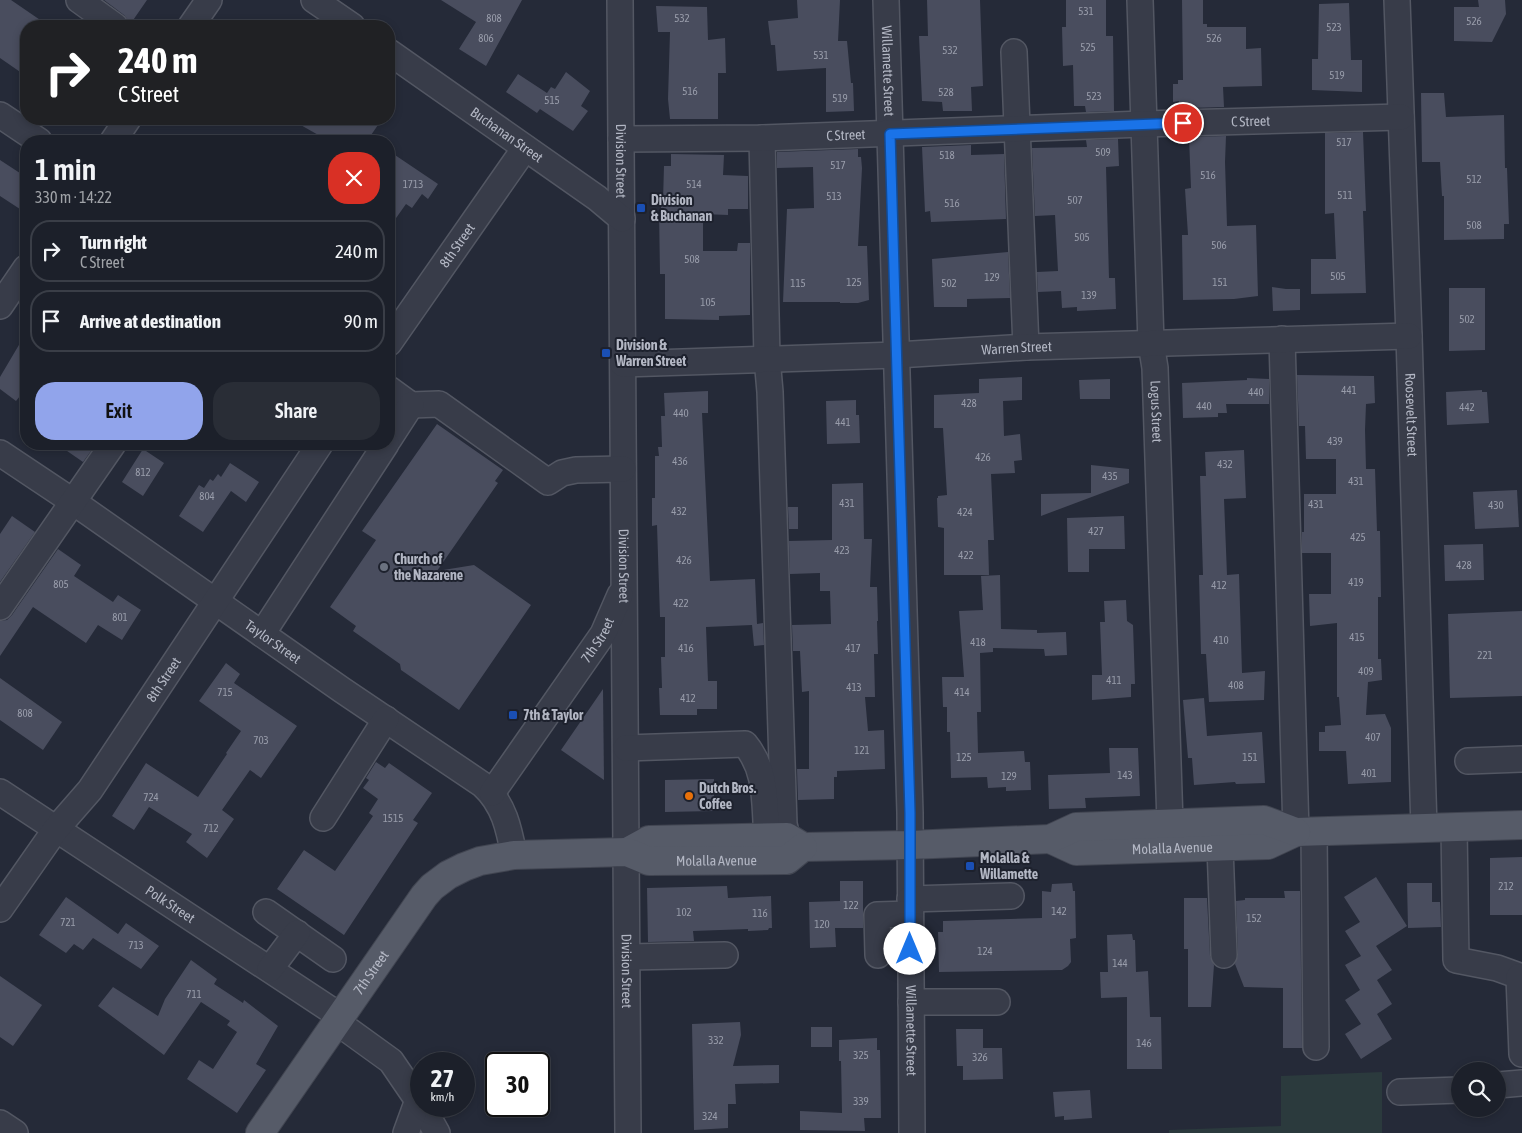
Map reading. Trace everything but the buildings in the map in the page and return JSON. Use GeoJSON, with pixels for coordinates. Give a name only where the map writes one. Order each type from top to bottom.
{"type":"FeatureCollection","features":[{"type":"Feature","properties":{"kind":"main road","name":"Molalla Avenue"},"geometry":{"type":"LineString","coordinates":[[627,852],[649,840],[786,840],[910,845],[1050,839],[1076,827],[1264,820],[1305,832]]}},
{"type":"Feature","properties":{"kind":"main road","name":"Molalla Avenue"},"geometry":{"type":"LineString","coordinates":[[1050,839],[1076,851],[1220,847],[1268,845],[1305,832],[1522,825]]}},
{"type":"Feature","properties":{"kind":"main road","name":"Molalla Avenue"},"geometry":{"type":"LineString","coordinates":[[514,855],[627,852],[649,862],[787,860],[786,840]]}},
{"type":"Feature","properties":{"kind":"main road","name":"7th Street"},"geometry":{"type":"LineString","coordinates":[[260,1133],[412,912],[432,887],[464,866],[514,855]]}},
{"type":"Feature","properties":{"kind":"street"},"geometry":{"type":"LineString","coordinates":[[79,0],[107,20]]}},
{"type":"Feature","properties":{"kind":"street"},"geometry":{"type":"LineString","coordinates":[[195,20],[209,0]]}},
{"type":"Feature","properties":{"kind":"street"},"geometry":{"type":"LineString","coordinates":[[314,0],[343,20]]}},
{"type":"Feature","properties":{"kind":"street","name":"Division Street"},"geometry":{"type":"LineString","coordinates":[[620,0],[628,1133]]}},
{"type":"Feature","properties":{"kind":"street","name":"Willamette Street"},"geometry":{"type":"LineString","coordinates":[[886,0],[910,845],[912,1133]]}},
{"type":"Feature","properties":{"kind":"street","name":"Logus Street"},"geometry":{"type":"LineString","coordinates":[[1140,0],[1143,124],[1155,378],[1170,823]]}},
{"type":"Feature","properties":{"kind":"street","name":"Roosevelt Street"},"geometry":{"type":"LineString","coordinates":[[1397,0],[1424,828]]}},
{"type":"Feature","properties":{"kind":"street"},"geometry":{"type":"LineString","coordinates":[[1014,52],[1026,347]]}},
{"type":"Feature","properties":{"kind":"street","name":"Buchanan Street"},"geometry":{"type":"LineString","coordinates":[[395,56],[596,198],[622,219]]}},
{"type":"Feature","properties":{"kind":"street"},"geometry":{"type":"LineString","coordinates":[[0,115],[30,135]]}},
{"type":"Feature","properties":{"kind":"street","name":"C Street"},"geometry":{"type":"LineString","coordinates":[[621,139],[762,138],[1401,117]]}},
{"type":"Feature","properties":{"kind":"street"},"geometry":{"type":"LineString","coordinates":[[762,138],[767,358],[770,392],[786,840]]}},
{"type":"Feature","properties":{"kind":"street","name":"8th Street"},"geometry":{"type":"LineString","coordinates":[[395,334],[525,148]]}},
{"type":"Feature","properties":{"kind":"street"},"geometry":{"type":"LineString","coordinates":[[3,295],[20,275]]}},
{"type":"Feature","properties":{"kind":"street","name":"Warren Street"},"geometry":{"type":"LineString","coordinates":[[623,364],[896,354],[1026,347],[1409,336]]}},
{"type":"Feature","properties":{"kind":"street"},"geometry":{"type":"LineString","coordinates":[[1282,339],[1316,1047]]}},
{"type":"Feature","properties":{"kind":"street"},"geometry":{"type":"LineString","coordinates":[[395,393],[411,404],[439,404],[548,482],[562,474],[576,470],[622,469]]}},
{"type":"Feature","properties":{"kind":"street"},"geometry":{"type":"LineString","coordinates":[[395,429],[411,404]]}},
{"type":"Feature","properties":{"kind":"street"},"geometry":{"type":"LineString","coordinates":[[0,607],[109,450]]}},
{"type":"Feature","properties":{"kind":"street","name":"8th Street"},"geometry":{"type":"LineString","coordinates":[[0,909],[56,830],[90,790],[316,450]]}},
{"type":"Feature","properties":{"kind":"street"},"geometry":{"type":"LineString","coordinates":[[262,634],[382,450]]}},
{"type":"Feature","properties":{"kind":"street","name":"Taylor Street"},"geometry":{"type":"LineString","coordinates":[[0,453],[474,778],[492,793],[503,811],[514,855]]}},
{"type":"Feature","properties":{"kind":"street","name":"7th Street"},"geometry":{"type":"LineString","coordinates":[[492,793],[603,634],[619,598],[624,580]]}},
{"type":"Feature","properties":{"kind":"street"},"geometry":{"type":"LineString","coordinates":[[323,818],[386,719]]}},
{"type":"Feature","properties":{"kind":"street"},"geometry":{"type":"LineString","coordinates":[[626,748],[745,744],[751,752],[763,778],[786,840]]}},
{"type":"Feature","properties":{"kind":"street"},"geometry":{"type":"LineString","coordinates":[[1468,761],[1522,759]]}},
{"type":"Feature","properties":{"kind":"street","name":"Polk Street"},"geometry":{"type":"LineString","coordinates":[[0,792],[270,969],[339,1019],[391,1061],[410,1089]]}},
{"type":"Feature","properties":{"kind":"street"},"geometry":{"type":"LineString","coordinates":[[1454,827],[1456,960],[1497,968],[1520,977],[1522,1054]]}},
{"type":"Feature","properties":{"kind":"street"},"geometry":{"type":"LineString","coordinates":[[1220,847],[1224,955]]}},
{"type":"Feature","properties":{"kind":"street"},"geometry":{"type":"LineString","coordinates":[[878,955],[877,914],[910,907],[1011,896]]}},
{"type":"Feature","properties":{"kind":"street"},"geometry":{"type":"LineString","coordinates":[[266,912],[333,959]]}},
{"type":"Feature","properties":{"kind":"street"},"geometry":{"type":"LineString","coordinates":[[270,969],[297,933]]}},
{"type":"Feature","properties":{"kind":"street"},"geometry":{"type":"LineString","coordinates":[[628,957],[725,955]]}},
{"type":"Feature","properties":{"kind":"street"},"geometry":{"type":"LineString","coordinates":[[911,1002],[997,1002]]}},
{"type":"Feature","properties":{"kind":"street"},"geometry":{"type":"LineString","coordinates":[[1506,1084],[1522,1082]]}},
{"type":"Feature","properties":{"kind":"street"},"geometry":{"type":"LineString","coordinates":[[1400,1092],[1451,1090]]}},
{"type":"Feature","properties":{"kind":"street"},"geometry":{"type":"LineString","coordinates":[[406,1133],[414,1117]]}},
{"type":"Feature","properties":{"kind":"street","name":"Polk Street"},"geometry":{"type":"LineString","coordinates":[[428,1117],[438,1133]]}},
{"type":"Feature","properties":{"kind":"street"},"geometry":{"type":"LineString","coordinates":[[0,1122],[15,1133]]}},
{"type":"Feature","properties":{"kind":"shaded area"},"geometry":{"type":"Polygon","coordinates":[[[1382,1072],[1382,1133],[1169,1133],[1169,1130],[1281,1126],[1281,1076],[1382,1072]]]}},
{"type":"Feature","properties":{"kind":"place","name":"Division & Buchanan"},"geometry":{"type":"Point","coordinates":[641,208]}},
{"type":"Feature","properties":{"kind":"place","name":"Division & Warren Street"},"geometry":{"type":"Point","coordinates":[606,353]}},
{"type":"Feature","properties":{"kind":"place","name":"Church of the Nazarene"},"geometry":{"type":"Point","coordinates":[384,567]}},
{"type":"Feature","properties":{"kind":"place","name":"7th & Taylor"},"geometry":{"type":"Point","coordinates":[513,715]}},
{"type":"Feature","properties":{"kind":"place","name":"Dutch Bros. Coffee"},"geometry":{"type":"Point","coordinates":[689,796]}},
{"type":"Feature","properties":{"kind":"place","name":"Molalla & Willamette"},"geometry":{"type":"Point","coordinates":[970,866]}},
{"type":"Feature","properties":{"kind":"route"},"geometry":{"type":"LineString","coordinates":[[910,949],[910,813],[890,134],[1183,123]]}}]}
